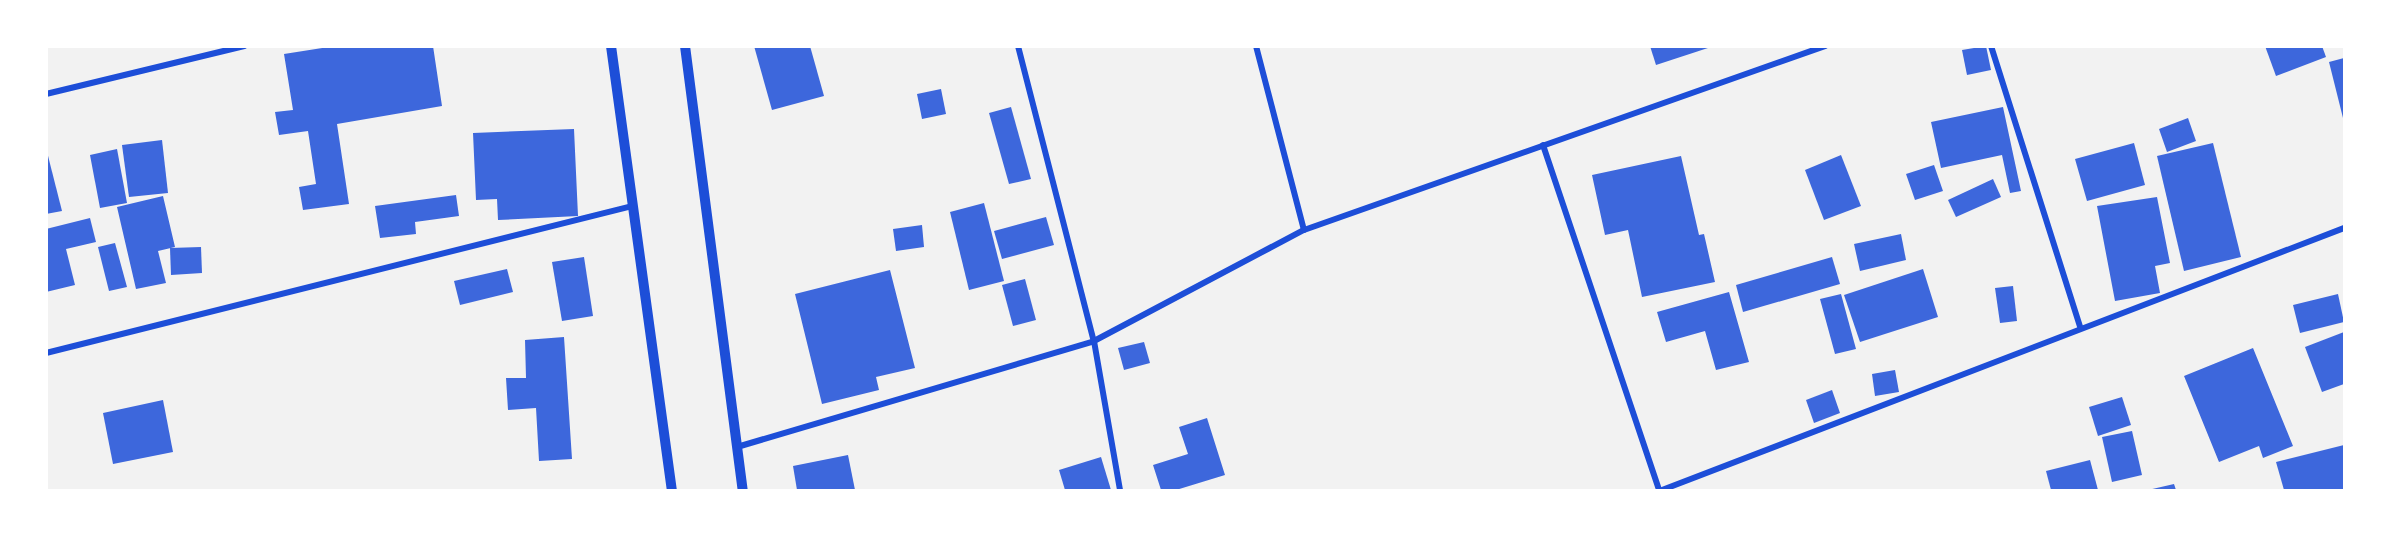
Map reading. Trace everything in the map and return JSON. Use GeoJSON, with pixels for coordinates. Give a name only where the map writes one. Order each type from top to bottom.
{"type":"FeatureCollection","features":[{"type":"Feature","properties":{"kind":"street"},"geometry":{"type":"LineString","coordinates":[[46,94],[110,76],[244,46]]}},
{"type":"Feature","properties":{"kind":"street"},"geometry":{"type":"LineString","coordinates":[[611,46],[672,490]]}},
{"type":"Feature","properties":{"kind":"street"},"geometry":{"type":"LineString","coordinates":[[685,46],[743,490]]}},
{"type":"Feature","properties":{"kind":"street"},"geometry":{"type":"LineString","coordinates":[[1018,46],[1094,341],[1120,490]]}},
{"type":"Feature","properties":{"kind":"street"},"geometry":{"type":"LineString","coordinates":[[1256,46],[1304,230]]}},
{"type":"Feature","properties":{"kind":"street"},"geometry":{"type":"LineString","coordinates":[[737,447],[1094,341],[1304,230],[1825,46]]}},
{"type":"Feature","properties":{"kind":"street"},"geometry":{"type":"LineString","coordinates":[[1990,46],[2080,327]]}},
{"type":"Feature","properties":{"kind":"street"},"geometry":{"type":"LineString","coordinates":[[1543,145],[1661,490],[2080,327],[2344,228]]}},
{"type":"Feature","properties":{"kind":"street"},"geometry":{"type":"LineString","coordinates":[[46,353],[632,206]]}},
{"type":"Feature","properties":{"kind":"building"},"geometry":{"type":"Polygon","coordinates":[[[335,46],[433,46],[442,106],[337,124],[349,204],[303,210],[299,187],[316,184],[308,131],[279,135],[275,112],[293,110],[284,54],[335,46]]]}},
{"type":"Feature","properties":{"kind":"building"},"geometry":{"type":"Polygon","coordinates":[[[754,46],[810,46],[824,96],[772,110],[754,46]]]}},
{"type":"Feature","properties":{"kind":"building"},"geometry":{"type":"Polygon","coordinates":[[[1650,46],[1711,46],[1711,47],[1656,65],[1650,46]]]}},
{"type":"Feature","properties":{"kind":"building"},"geometry":{"type":"Polygon","coordinates":[[[1986,46],[1991,70],[1967,75],[1962,50],[1986,46]]]}},
{"type":"Feature","properties":{"kind":"building"},"geometry":{"type":"Polygon","coordinates":[[[2265,46],[2322,46],[2326,57],[2276,76],[2265,46]]]}},
{"type":"Feature","properties":{"kind":"building"},"geometry":{"type":"Polygon","coordinates":[[[2344,58],[2344,122],[2329,62],[2344,58]]]}},
{"type":"Feature","properties":{"kind":"building"},"geometry":{"type":"Polygon","coordinates":[[[941,89],[946,114],[922,119],[917,94],[941,89]]]}},
{"type":"Feature","properties":{"kind":"building"},"geometry":{"type":"Polygon","coordinates":[[[1011,107],[1031,179],[1009,184],[989,113],[1011,107]]]}},
{"type":"Feature","properties":{"kind":"building"},"geometry":{"type":"Polygon","coordinates":[[[2003,107],[2021,191],[2010,193],[2002,155],[1941,168],[1931,122],[2003,107]]]}},
{"type":"Feature","properties":{"kind":"building"},"geometry":{"type":"Polygon","coordinates":[[[2188,118],[2196,141],[2167,152],[2159,129],[2188,118]]]}},
{"type":"Feature","properties":{"kind":"building"},"geometry":{"type":"Polygon","coordinates":[[[574,129],[578,216],[498,220],[497,199],[476,200],[473,133],[574,129]]]}},
{"type":"Feature","properties":{"kind":"building"},"geometry":{"type":"Polygon","coordinates":[[[162,140],[168,193],[129,197],[122,145],[162,140]]]}},
{"type":"Feature","properties":{"kind":"building"},"geometry":{"type":"Polygon","coordinates":[[[2134,143],[2145,185],[2087,201],[2075,159],[2134,143]]]}},
{"type":"Feature","properties":{"kind":"building"},"geometry":{"type":"Polygon","coordinates":[[[2213,143],[2241,257],[2184,271],[2157,156],[2213,143]]]}},
{"type":"Feature","properties":{"kind":"building"},"geometry":{"type":"Polygon","coordinates":[[[46,148],[62,211],[46,214],[46,148]]]}},
{"type":"Feature","properties":{"kind":"building"},"geometry":{"type":"Polygon","coordinates":[[[117,149],[127,203],[100,208],[90,155],[117,149]]]}},
{"type":"Feature","properties":{"kind":"building"},"geometry":{"type":"Polygon","coordinates":[[[1841,155],[1861,206],[1824,220],[1805,170],[1841,155]]]}},
{"type":"Feature","properties":{"kind":"building"},"geometry":{"type":"Polygon","coordinates":[[[1681,156],[1699,235],[1704,234],[1715,282],[1642,297],[1628,230],[1605,235],[1592,175],[1681,156]]]}},
{"type":"Feature","properties":{"kind":"building"},"geometry":{"type":"Polygon","coordinates":[[[1934,165],[1943,191],[1915,200],[1906,174],[1934,165]]]}},
{"type":"Feature","properties":{"kind":"building"},"geometry":{"type":"Polygon","coordinates":[[[1993,179],[2001,197],[1956,217],[1948,200],[1993,179]]]}},
{"type":"Feature","properties":{"kind":"building"},"geometry":{"type":"Polygon","coordinates":[[[456,195],[459,216],[415,222],[416,234],[380,238],[375,206],[456,195]]]}},
{"type":"Feature","properties":{"kind":"building"},"geometry":{"type":"Polygon","coordinates":[[[163,196],[175,247],[158,251],[166,283],[136,289],[117,207],[163,196]]]}},
{"type":"Feature","properties":{"kind":"building"},"geometry":{"type":"Polygon","coordinates":[[[2157,197],[2170,263],[2155,266],[2160,293],[2115,301],[2097,206],[2157,197]]]}},
{"type":"Feature","properties":{"kind":"building"},"geometry":{"type":"Polygon","coordinates":[[[984,203],[1004,281],[969,290],[950,212],[984,203]]]}},
{"type":"Feature","properties":{"kind":"building"},"geometry":{"type":"Polygon","coordinates":[[[1046,217],[1054,245],[1002,259],[994,231],[1046,217]]]}},
{"type":"Feature","properties":{"kind":"building"},"geometry":{"type":"Polygon","coordinates":[[[90,218],[96,242],[66,249],[75,285],[46,292],[46,229],[90,218]]]}},
{"type":"Feature","properties":{"kind":"building"},"geometry":{"type":"Polygon","coordinates":[[[922,225],[924,247],[896,251],[893,229],[922,225]]]}},
{"type":"Feature","properties":{"kind":"building"},"geometry":{"type":"Polygon","coordinates":[[[1901,234],[1906,260],[1860,271],[1854,244],[1901,234]]]}},
{"type":"Feature","properties":{"kind":"building"},"geometry":{"type":"Polygon","coordinates":[[[115,243],[127,287],[109,291],[98,247],[115,243]]]}},
{"type":"Feature","properties":{"kind":"building"},"geometry":{"type":"Polygon","coordinates":[[[201,247],[202,273],[171,275],[170,248],[201,247]]]}},
{"type":"Feature","properties":{"kind":"building"},"geometry":{"type":"Polygon","coordinates":[[[584,257],[593,316],[562,321],[552,262],[584,257]]]}},
{"type":"Feature","properties":{"kind":"building"},"geometry":{"type":"Polygon","coordinates":[[[1832,257],[1840,284],[1743,312],[1736,285],[1832,257]]]}},
{"type":"Feature","properties":{"kind":"building"},"geometry":{"type":"Polygon","coordinates":[[[507,269],[513,292],[460,305],[454,281],[507,269]]]}},
{"type":"Feature","properties":{"kind":"building"},"geometry":{"type":"Polygon","coordinates":[[[1923,269],[1938,317],[1860,342],[1844,295],[1923,269]]]}},
{"type":"Feature","properties":{"kind":"building"},"geometry":{"type":"Polygon","coordinates":[[[890,270],[915,368],[876,377],[879,390],[822,404],[795,294],[890,270]]]}},
{"type":"Feature","properties":{"kind":"building"},"geometry":{"type":"Polygon","coordinates":[[[1025,279],[1036,320],[1013,326],[1002,285],[1025,279]]]}},
{"type":"Feature","properties":{"kind":"building"},"geometry":{"type":"Polygon","coordinates":[[[2013,286],[2017,321],[2000,323],[1995,288],[2013,286]]]}},
{"type":"Feature","properties":{"kind":"building"},"geometry":{"type":"Polygon","coordinates":[[[1729,292],[1749,362],[1716,370],[1705,331],[1666,342],[1657,312],[1729,292]]]}},
{"type":"Feature","properties":{"kind":"building"},"geometry":{"type":"Polygon","coordinates":[[[1841,294],[1856,349],[1835,354],[1820,299],[1841,294]]]}},
{"type":"Feature","properties":{"kind":"building"},"geometry":{"type":"Polygon","coordinates":[[[2338,294],[2344,322],[2300,333],[2293,305],[2338,294]]]}},
{"type":"Feature","properties":{"kind":"building"},"geometry":{"type":"Polygon","coordinates":[[[2344,332],[2344,384],[2322,392],[2305,347],[2344,332]]]}},
{"type":"Feature","properties":{"kind":"building"},"geometry":{"type":"Polygon","coordinates":[[[564,337],[572,459],[539,461],[536,408],[508,410],[506,378],[526,378],[525,340],[564,337]]]}},
{"type":"Feature","properties":{"kind":"building"},"geometry":{"type":"Polygon","coordinates":[[[1144,342],[1150,363],[1124,370],[1118,348],[1144,342]]]}},
{"type":"Feature","properties":{"kind":"building"},"geometry":{"type":"Polygon","coordinates":[[[2253,348],[2293,446],[2263,458],[2259,446],[2219,462],[2184,376],[2253,348]]]}},
{"type":"Feature","properties":{"kind":"building"},"geometry":{"type":"Polygon","coordinates":[[[1895,370],[1899,392],[1875,396],[1872,374],[1895,370]]]}},
{"type":"Feature","properties":{"kind":"building"},"geometry":{"type":"Polygon","coordinates":[[[1832,390],[1840,413],[1814,423],[1806,400],[1832,390]]]}},
{"type":"Feature","properties":{"kind":"building"},"geometry":{"type":"Polygon","coordinates":[[[2122,397],[2131,425],[2098,436],[2089,407],[2122,397]]]}},
{"type":"Feature","properties":{"kind":"building"},"geometry":{"type":"Polygon","coordinates":[[[163,400],[173,452],[113,464],[103,413],[163,400]]]}},
{"type":"Feature","properties":{"kind":"building"},"geometry":{"type":"Polygon","coordinates":[[[1207,418],[1225,475],[1176,490],[1161,490],[1153,465],[1188,454],[1179,427],[1207,418]]]}},
{"type":"Feature","properties":{"kind":"building"},"geometry":{"type":"Polygon","coordinates":[[[2132,431],[2142,475],[2112,482],[2102,437],[2132,431]]]}},
{"type":"Feature","properties":{"kind":"building"},"geometry":{"type":"Polygon","coordinates":[[[2344,445],[2344,490],[2284,490],[2276,462],[2344,445]]]}},
{"type":"Feature","properties":{"kind":"building"},"geometry":{"type":"Polygon","coordinates":[[[848,455],[855,490],[797,490],[793,466],[848,455]]]}},
{"type":"Feature","properties":{"kind":"building"},"geometry":{"type":"Polygon","coordinates":[[[1101,457],[1111,490],[1065,490],[1059,470],[1101,457]]]}},
{"type":"Feature","properties":{"kind":"building"},"geometry":{"type":"Polygon","coordinates":[[[2090,460],[2098,490],[2051,490],[2046,471],[2090,460]]]}},
{"type":"Feature","properties":{"kind":"building"},"geometry":{"type":"Polygon","coordinates":[[[2174,484],[2176,490],[2148,490],[2174,484]]]}}]}
